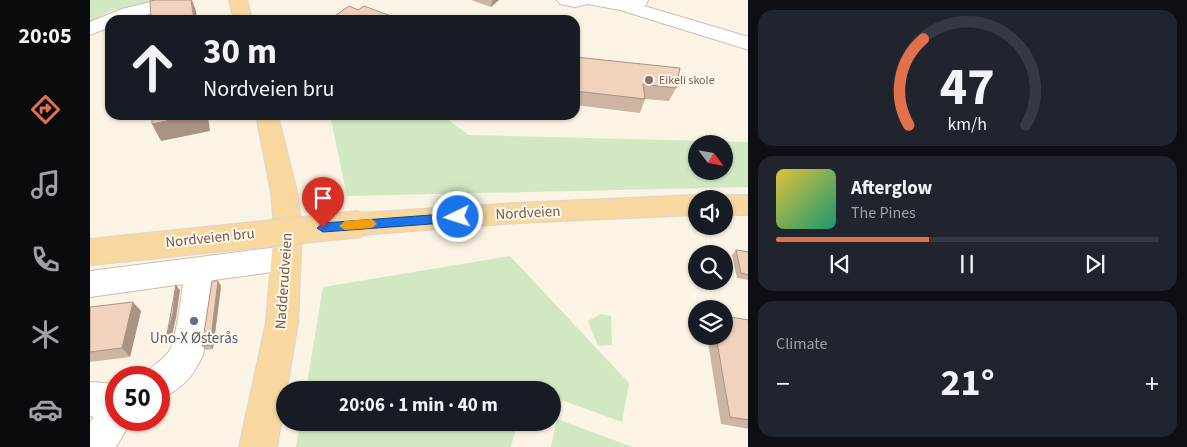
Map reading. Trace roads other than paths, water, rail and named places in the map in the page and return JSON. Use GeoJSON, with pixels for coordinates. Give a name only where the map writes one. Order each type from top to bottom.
{"type":"FeatureCollection","features":[{"type":"Feature","properties":{"kind":"main road"},"geometry":{"type":"LineString","coordinates":[[238,0],[242,15]]}},
{"type":"Feature","properties":{"kind":"main road","name":"Nadderudveien"},"geometry":{"type":"LineString","coordinates":[[258,447],[282,323],[288,228],[284,192],[268,120]]}},
{"type":"Feature","properties":{"kind":"main road"},"geometry":{"type":"LineString","coordinates":[[733,205],[748,205]]}},
{"type":"Feature","properties":{"kind":"main road","name":"Nordveien"},"geometry":{"type":"LineString","coordinates":[[360,224],[517,213],[688,206]]}},
{"type":"Feature","properties":{"kind":"main road","name":"Nordveien bru"},"geometry":{"type":"LineString","coordinates":[[90,252],[360,224]]}},
{"type":"Feature","properties":{"kind":"street"},"geometry":{"type":"LineString","coordinates":[[123,15],[180,0]]}},
{"type":"Feature","properties":{"kind":"street"},"geometry":{"type":"LineString","coordinates":[[566,0],[575,2],[584,0]]}},
{"type":"Feature","properties":{"kind":"street"},"geometry":{"type":"LineString","coordinates":[[593,0],[622,5],[748,44]]}},
{"type":"Feature","properties":{"kind":"street"},"geometry":{"type":"LineString","coordinates":[[622,5],[630,5],[642,0]]}},
{"type":"Feature","properties":{"kind":"street"},"geometry":{"type":"LineString","coordinates":[[90,284],[286,258]]}},
{"type":"Feature","properties":{"kind":"street"},"geometry":{"type":"LineString","coordinates":[[170,376],[186,355],[201,270]]}},
{"type":"Feature","properties":{"kind":"street"},"geometry":{"type":"LineString","coordinates":[[90,399],[105,400]]}},
{"type":"Feature","properties":{"kind":"street"},"geometry":{"type":"LineString","coordinates":[[96,447],[106,431]]}},
{"type":"Feature","properties":{"kind":"place","name":"Eikeli skole"},"geometry":{"type":"Point","coordinates":[649,80]}},
{"type":"Feature","properties":{"kind":"place","name":"Uno-X Østerås"},"geometry":{"type":"Point","coordinates":[194,321]}}]}
